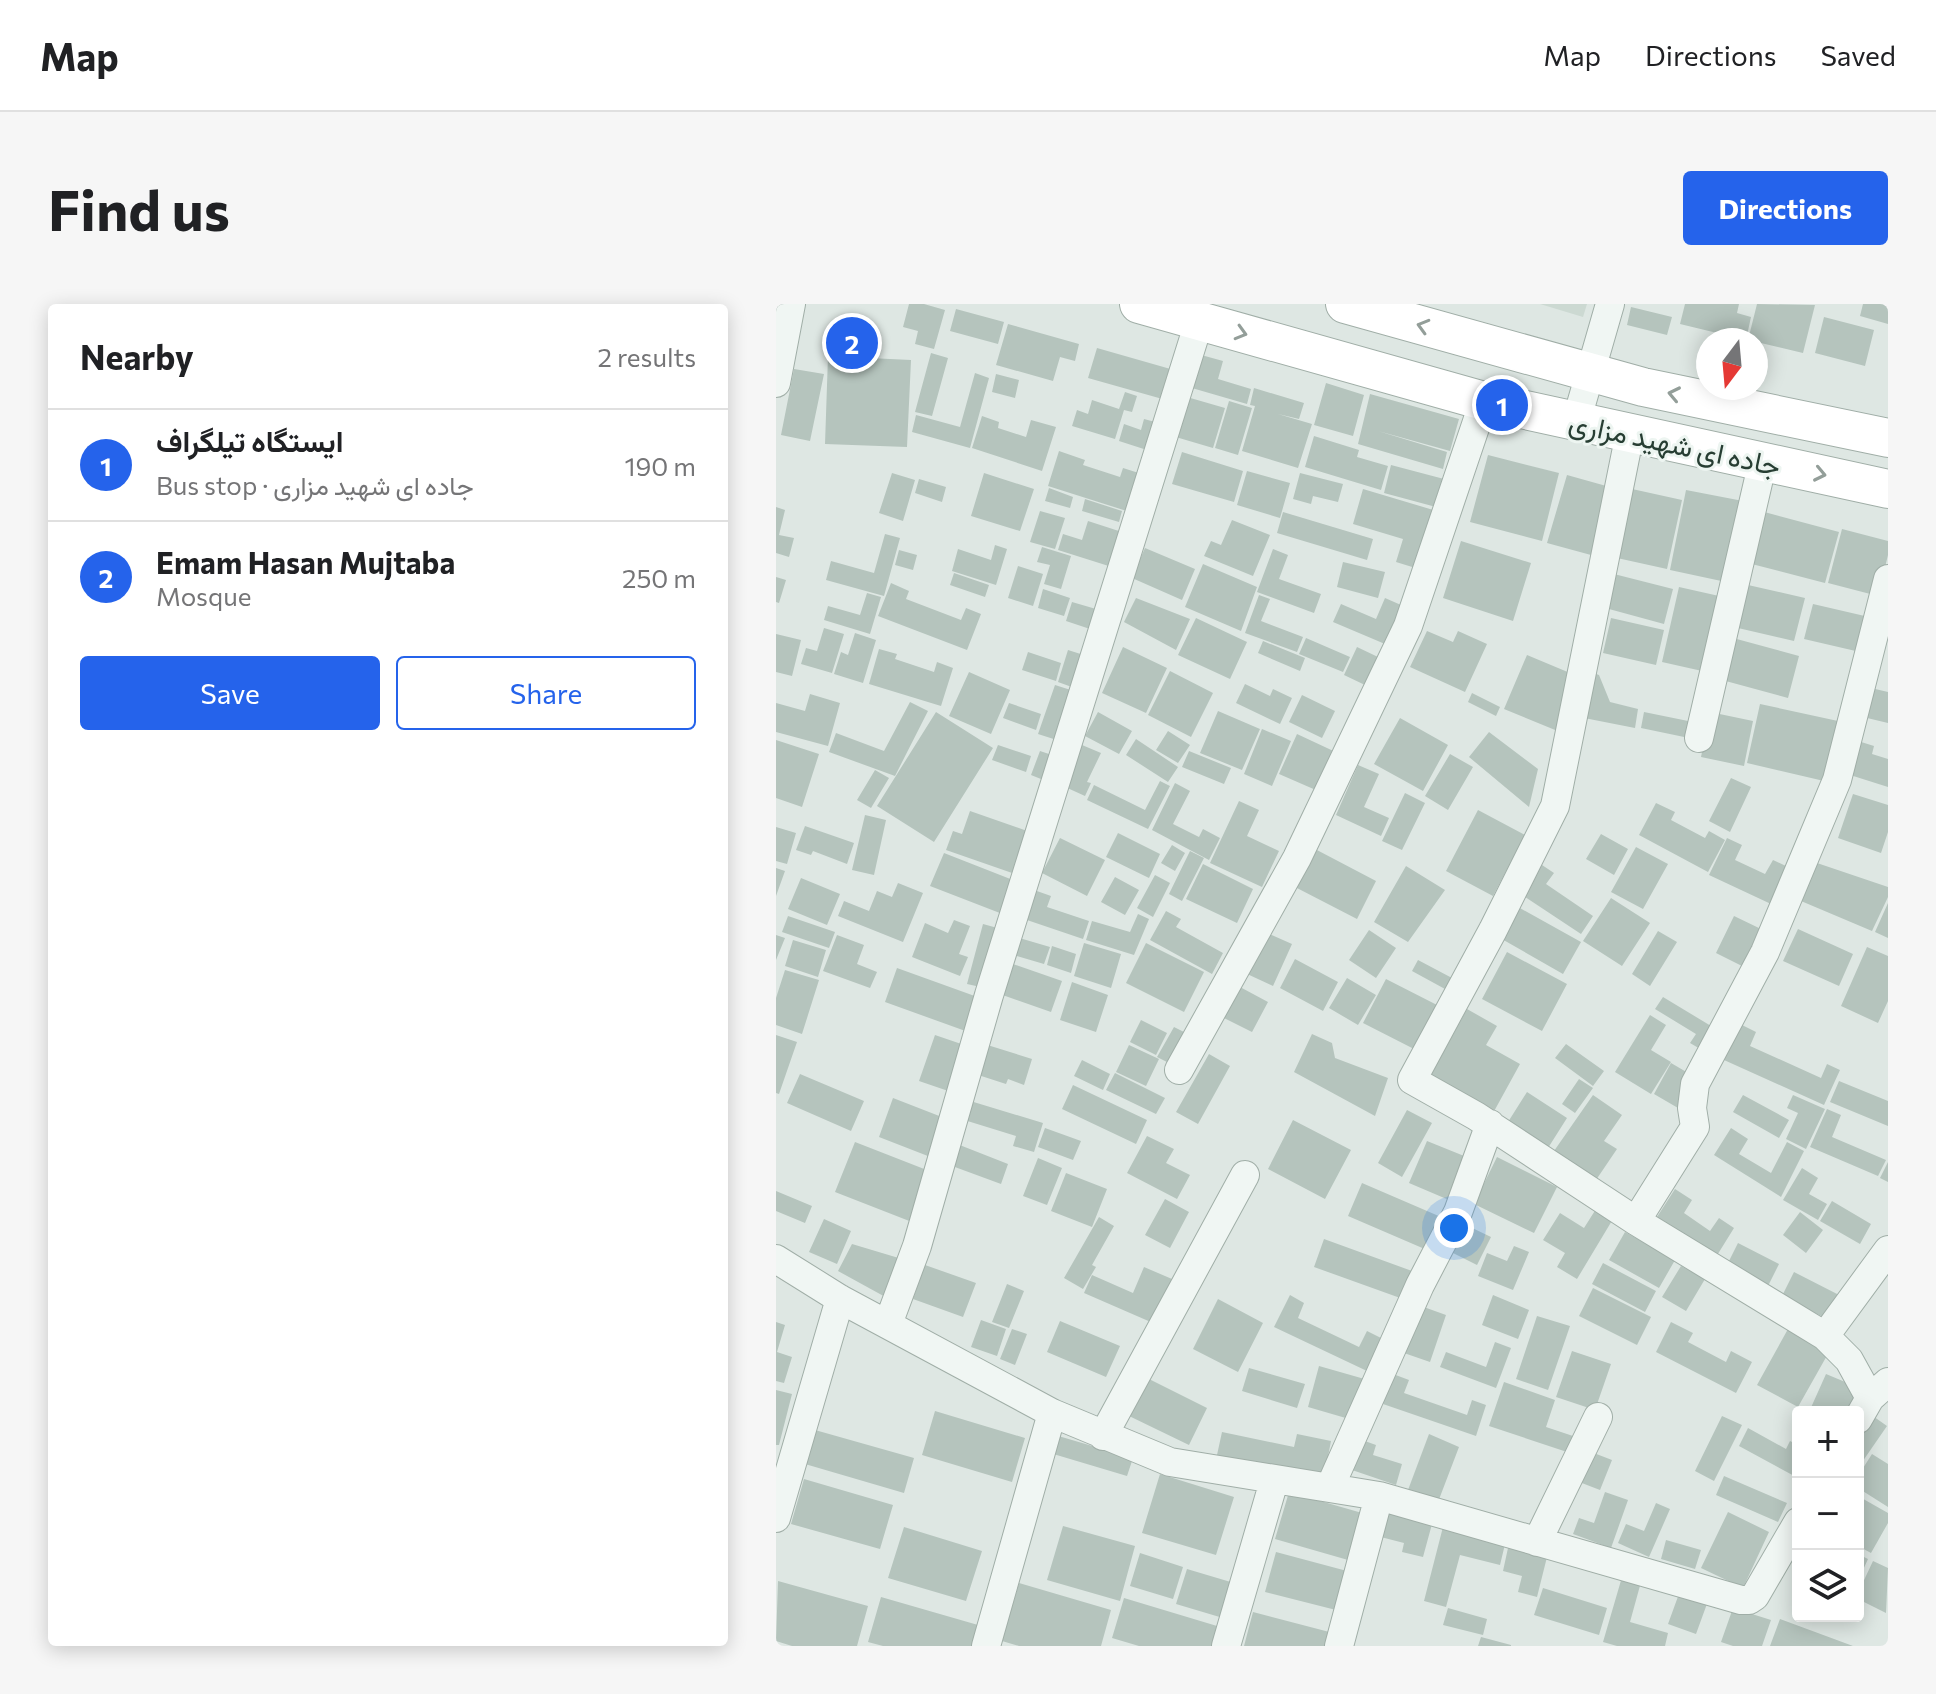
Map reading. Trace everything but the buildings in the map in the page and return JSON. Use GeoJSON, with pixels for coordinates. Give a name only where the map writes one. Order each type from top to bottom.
{"type":"FeatureCollection","features":[{"type":"Feature","properties":{"kind":"main road","name":"جاده ای شهید مزاری"},"geometry":{"type":"LineString","coordinates":[[1139,304],[1484,401],[1888,489]]}},
{"type":"Feature","properties":{"kind":"main road","name":"جاده ای شهید مزاری"},"geometry":{"type":"LineString","coordinates":[[1345,304],[1643,387],[1888,438]]}},
{"type":"Feature","properties":{"kind":"street"},"geometry":{"type":"LineString","coordinates":[[776,383],[791,304]]}},
{"type":"Feature","properties":{"kind":"street"},"geometry":{"type":"LineString","coordinates":[[1576,422],[1610,304]]}},
{"type":"Feature","properties":{"kind":"street"},"geometry":{"type":"LineString","coordinates":[[888,1324],[917,1246],[989,995],[1199,322]]}},
{"type":"Feature","properties":{"kind":"street"},"geometry":{"type":"LineString","coordinates":[[1179,1070],[1297,858],[1408,626],[1484,401]]}},
{"type":"Feature","properties":{"kind":"street"},"geometry":{"type":"LineString","coordinates":[[1630,433],[1555,806],[1493,930],[1412,1080],[1490,1124],[1636,1221],[1825,1336],[1849,1360],[1872,1400]]}},
{"type":"Feature","properties":{"kind":"street"},"geometry":{"type":"LineString","coordinates":[[1699,738],[1763,461]]}},
{"type":"Feature","properties":{"kind":"street"},"geometry":{"type":"LineString","coordinates":[[1636,1221],[1695,1127],[1692,1108],[1695,1084],[1765,952],[1837,780],[1888,579]]}},
{"type":"Feature","properties":{"kind":"street"},"geometry":{"type":"LineString","coordinates":[[1330,1487],[1420,1285],[1458,1212],[1490,1124]]}},
{"type":"Feature","properties":{"kind":"street"},"geometry":{"type":"LineString","coordinates":[[1103,1436],[1245,1175]]}},
{"type":"Feature","properties":{"kind":"street"},"geometry":{"type":"LineString","coordinates":[[1825,1336],[1888,1250]]}},
{"type":"Feature","properties":{"kind":"street"},"geometry":{"type":"LineString","coordinates":[[776,1259],[840,1299],[1052,1413],[1170,1462],[1379,1496],[1749,1600],[1755,1596],[1792,1532]]}},
{"type":"Feature","properties":{"kind":"street"},"geometry":{"type":"LineString","coordinates":[[776,1518],[840,1299]]}},
{"type":"Feature","properties":{"kind":"street"},"geometry":{"type":"LineString","coordinates":[[986,1646],[1052,1413]]}},
{"type":"Feature","properties":{"kind":"street"},"geometry":{"type":"LineString","coordinates":[[1537,1542],[1598,1417]]}},
{"type":"Feature","properties":{"kind":"street"},"geometry":{"type":"LineString","coordinates":[[1226,1646],[1274,1481]]}},
{"type":"Feature","properties":{"kind":"street"},"geometry":{"type":"LineString","coordinates":[[1339,1646],[1379,1496]]}},
{"type":"Feature","properties":{"kind":"shaded area"},"geometry":{"type":"Polygon","coordinates":[[[1540,304],[1587,304],[1583,317],[1540,304]]]}},
{"type":"Feature","properties":{"kind":"place","name":"Emam Hasan Mujtaba"},"geometry":{"type":"Point","coordinates":[852,343]}},
{"type":"Feature","properties":{"kind":"place","name":"ایستگاه تیلگراف"},"geometry":{"type":"Point","coordinates":[1502,405]}}]}
